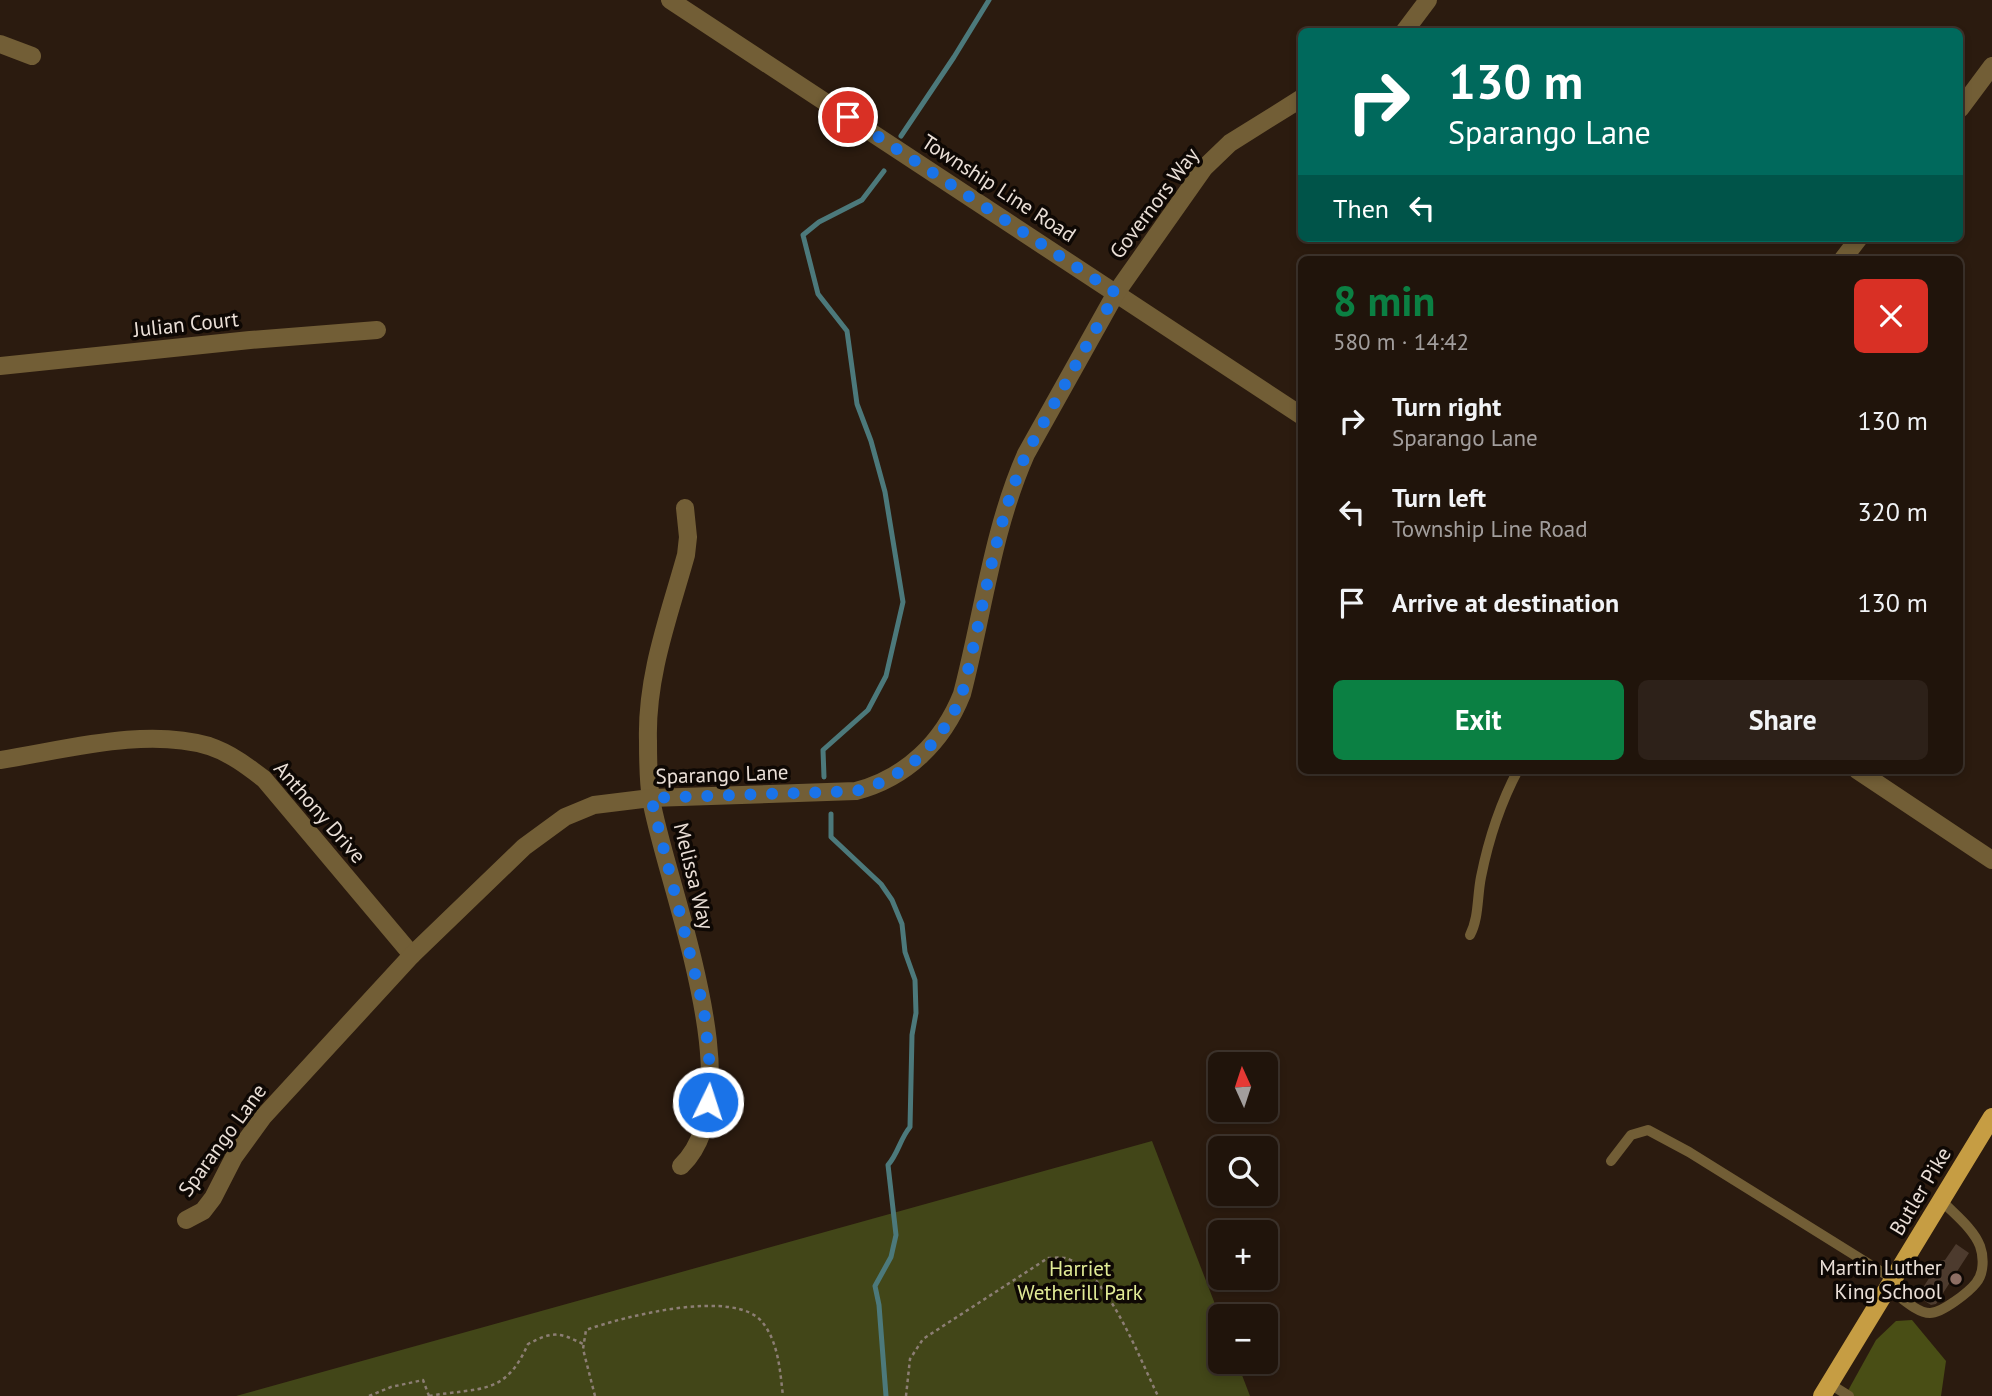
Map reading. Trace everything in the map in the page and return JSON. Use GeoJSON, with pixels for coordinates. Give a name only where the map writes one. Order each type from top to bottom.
{"type":"FeatureCollection","features":[{"type":"Feature","properties":{"kind":"main road","name":"Butler Pike"},"geometry":{"type":"LineString","coordinates":[[1826,1390],[1992,1116]]}},
{"type":"Feature","properties":{"kind":"street","name":"Township Line Road"},"geometry":{"type":"LineString","coordinates":[[670,0],[1298,413]]}},
{"type":"Feature","properties":{"kind":"street"},"geometry":{"type":"LineString","coordinates":[[1407,28],[1429,0]]}},
{"type":"Feature","properties":{"kind":"street"},"geometry":{"type":"LineString","coordinates":[[0,44],[32,56]]}},
{"type":"Feature","properties":{"kind":"street"},"geometry":{"type":"LineString","coordinates":[[1963,105],[1992,66]]}},
{"type":"Feature","properties":{"kind":"street","name":"Governors Way"},"geometry":{"type":"LineString","coordinates":[[1116,293],[1204,168],[1230,143],[1298,100]]}},
{"type":"Feature","properties":{"kind":"street"},"geometry":{"type":"LineString","coordinates":[[1845,256],[1856,242]]}},
{"type":"Feature","properties":{"kind":"street","name":"Sparango Lane"},"geometry":{"type":"LineString","coordinates":[[186,1220],[203,1211],[213,1198],[234,1157],[263,1117],[412,955],[524,847],[565,817],[594,805],[651,798],[856,791],[876,786],[914,764],[931,746],[955,712],[962,694],[1003,513],[1026,454],[1116,293]]}},
{"type":"Feature","properties":{"kind":"street","name":"Julian Court"},"geometry":{"type":"LineString","coordinates":[[0,366],[250,340],[377,330]]}},
{"type":"Feature","properties":{"kind":"street","name":"Melissa Way"},"geometry":{"type":"LineString","coordinates":[[681,1166],[691,1157],[704,1133],[710,1068],[707,1028],[701,994],[651,798],[648,740],[654,666],[686,555],[688,537],[685,508]]}},
{"type":"Feature","properties":{"kind":"street","name":"Anthony Drive"},"geometry":{"type":"LineString","coordinates":[[0,760],[142,738],[179,740],[212,747],[240,760],[264,779],[412,955]]}},
{"type":"Feature","properties":{"kind":"street"},"geometry":{"type":"LineString","coordinates":[[1863,774],[1992,860]]}},
{"type":"Feature","properties":{"kind":"lane"},"geometry":{"type":"LineString","coordinates":[[1470,936],[1476,921],[1484,864],[1496,824],[1516,774]]}},
{"type":"Feature","properties":{"kind":"lane"},"geometry":{"type":"LineString","coordinates":[[1611,1160],[1631,1135],[1648,1130],[1689,1152],[1831,1243],[1891,1283],[1917,1308],[1930,1313],[1945,1308],[1977,1283],[1983,1267],[1981,1248],[1941,1200]]}},
{"type":"Feature","properties":{"kind":"lane"},"geometry":{"type":"LineString","coordinates":[[1826,1390],[1849,1396]]}},
{"type":"Feature","properties":{"kind":"path"},"geometry":{"type":"LineString","coordinates":[[906,1396],[910,1359],[922,1339],[1048,1258],[1064,1258],[1083,1267],[1111,1301],[1158,1396]]}},
{"type":"Feature","properties":{"kind":"path"},"geometry":{"type":"LineString","coordinates":[[595,1396],[583,1344],[586,1330],[678,1307],[731,1307],[755,1315],[764,1324],[776,1351],[783,1396]]}},
{"type":"Feature","properties":{"kind":"path"},"geometry":{"type":"LineString","coordinates":[[369,1396],[391,1387],[423,1380],[429,1396],[456,1391],[478,1392],[495,1389],[519,1368],[528,1344],[542,1336],[562,1334],[583,1344]]}},
{"type":"Feature","properties":{"kind":"green space","name":"Harriet Wetherill Park"},"geometry":{"type":"Polygon","coordinates":[[[1152,1141],[1215,1304],[1208,1304],[1208,1374],[1242,1374],[1250,1396],[236,1396],[1152,1141]]]}},
{"type":"Feature","properties":{"kind":"green space"},"geometry":{"type":"Polygon","coordinates":[[[1912,1320],[1946,1361],[1941,1396],[1845,1396],[1876,1340],[1896,1321],[1912,1320]]]}},
{"type":"Feature","properties":{"kind":"building"},"geometry":{"type":"Polygon","coordinates":[[[1956,1244],[1969,1253],[1936,1304],[1931,1305],[1923,1300],[1927,1293],[1922,1289],[1941,1260],[1945,1260],[1956,1244]]]}},
{"type":"Feature","properties":{"kind":"waterway"},"geometry":{"type":"LineString","coordinates":[[901,136],[989,0]]}},
{"type":"Feature","properties":{"kind":"waterway"},"geometry":{"type":"LineString","coordinates":[[824,777],[823,750],[868,710],[886,676],[903,602],[885,492],[871,441],[857,404],[847,331],[818,294],[803,235],[819,222],[862,200],[884,171]]}},
{"type":"Feature","properties":{"kind":"waterway"},"geometry":{"type":"LineString","coordinates":[[831,814],[831,837],[881,884],[892,900],[902,924],[905,952],[915,980],[916,1013],[912,1035],[910,1127],[888,1165],[896,1235],[891,1257],[875,1286],[886,1396]]}},
{"type":"Feature","properties":{"kind":"place","name":"Martin Luther King School"},"geometry":{"type":"Point","coordinates":[1956,1279]}},
{"type":"Feature","properties":{"kind":"route"},"geometry":{"type":"LineString","coordinates":[[708,1102],[710,1068],[704,1010],[651,798],[856,791],[876,786],[914,764],[931,746],[955,712],[962,694],[1003,513],[1015,480],[1026,454],[1116,293],[848,117]]}}]}
